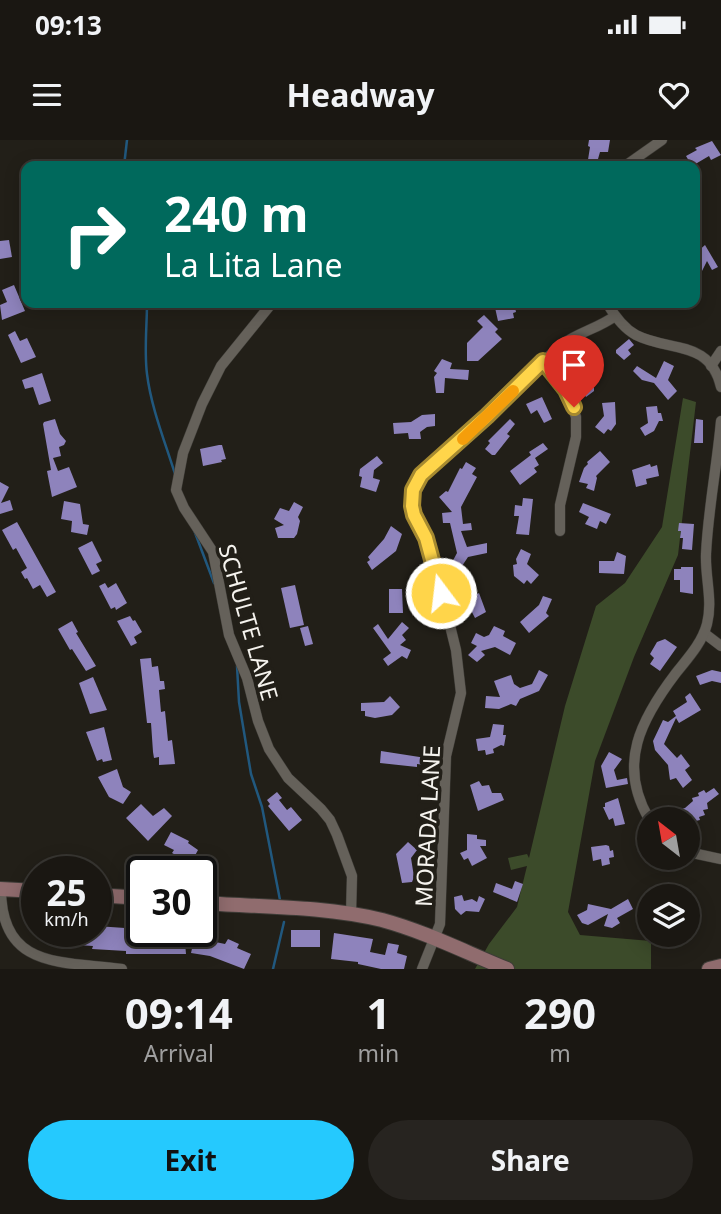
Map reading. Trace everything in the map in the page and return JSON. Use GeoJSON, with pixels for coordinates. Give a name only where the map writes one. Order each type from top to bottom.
{"type":"FeatureCollection","features":[{"type":"Feature","properties":{"kind":"main road"},"geometry":{"type":"LineString","coordinates":[[1,889],[21,890]]}},
{"type":"Feature","properties":{"kind":"main road"},"geometry":{"type":"LineString","coordinates":[[217,904],[351,914],[395,924],[436,938],[507,969]]}},
{"type":"Feature","properties":{"kind":"main road"},"geometry":{"type":"LineString","coordinates":[[709,969],[721,966]]}},
{"type":"Feature","properties":{"kind":"street"},"geometry":{"type":"LineString","coordinates":[[632,161],[662,140]]}},
{"type":"Feature","properties":{"kind":"street","name":"SCHULTE LANE"},"geometry":{"type":"LineString","coordinates":[[268,308],[221,366],[202,404],[183,453],[176,490],[184,508],[213,552],[229,635],[247,678],[258,721],[269,749],[288,778],[326,814],[337,835],[352,876],[351,914]]}},
{"type":"Feature","properties":{"kind":"street"},"geometry":{"type":"LineString","coordinates":[[610,308],[635,335],[692,350],[711,366],[721,387]]}},
{"type":"Feature","properties":{"kind":"street","name":"MORADA LANE"},"geometry":{"type":"LineString","coordinates":[[422,969],[440,925],[446,756],[461,693],[456,650],[436,569],[426,538],[414,515],[411,498],[421,475],[478,425],[543,361],[572,337],[615,316]]}},
{"type":"Feature","properties":{"kind":"street"},"geometry":{"type":"LineString","coordinates":[[711,366],[721,351]]}},
{"type":"Feature","properties":{"kind":"street"},"geometry":{"type":"LineString","coordinates":[[543,361],[566,390],[576,417],[575,447],[560,505],[560,531]]}},
{"type":"Feature","properties":{"kind":"street"},"geometry":{"type":"LineString","coordinates":[[643,807],[633,775],[637,744],[656,701],[698,646],[709,612],[706,558],[717,506],[721,421]]}},
{"type":"Feature","properties":{"kind":"street"},"geometry":{"type":"LineString","coordinates":[[704,633],[721,646]]}},
{"type":"Feature","properties":{"kind":"street"},"geometry":{"type":"LineString","coordinates":[[700,855],[721,859]]}},
{"type":"Feature","properties":{"kind":"street"},"geometry":{"type":"LineString","coordinates":[[1,889],[5,920],[12,936],[25,950],[40,957],[122,969]]}},
{"type":"Feature","properties":{"kind":"green space"},"geometry":{"type":"Polygon","coordinates":[[[683,398],[696,402],[678,555],[634,657],[595,761],[568,912],[580,935],[637,940],[637,947],[651,947],[651,969],[475,969],[489,944],[517,907],[527,866],[511,870],[508,858],[527,854],[529,858],[565,706],[596,606],[625,583],[662,527],[683,398]]]}},
{"type":"Feature","properties":{"kind":"building"},"geometry":{"type":"Polygon","coordinates":[[[589,140],[610,140],[608,152],[600,152],[597,161],[588,161],[589,140]]]}},
{"type":"Feature","properties":{"kind":"building"},"geometry":{"type":"Polygon","coordinates":[[[712,141],[721,155],[711,160],[709,156],[700,161],[689,161],[686,156],[697,150],[695,148],[712,141]]]}},
{"type":"Feature","properties":{"kind":"building"},"geometry":{"type":"Polygon","coordinates":[[[9,240],[12,257],[0,259],[0,241],[9,240]]]}},
{"type":"Feature","properties":{"kind":"building"},"geometry":{"type":"Polygon","coordinates":[[[705,245],[718,267],[712,270],[707,261],[700,275],[700,250],[705,245]]]}},
{"type":"Feature","properties":{"kind":"building"},"geometry":{"type":"Polygon","coordinates":[[[14,285],[21,308],[25,311],[2,320],[0,305],[7,302],[2,290],[14,285]]]}},
{"type":"Feature","properties":{"kind":"building"},"geometry":{"type":"Polygon","coordinates":[[[495,308],[515,308],[514,318],[498,321],[495,308]]]}},
{"type":"Feature","properties":{"kind":"building"},"geometry":{"type":"Polygon","coordinates":[[[484,315],[498,329],[495,332],[502,339],[478,361],[467,361],[467,343],[483,327],[477,321],[484,315]]]}},
{"type":"Feature","properties":{"kind":"building"},"geometry":{"type":"Polygon","coordinates":[[[15,331],[20,341],[27,338],[36,357],[21,363],[8,335],[15,331]]]}},
{"type":"Feature","properties":{"kind":"building"},"geometry":{"type":"Polygon","coordinates":[[[629,339],[634,345],[628,350],[631,354],[624,360],[616,350],[629,339]]]}},
{"type":"Feature","properties":{"kind":"building"},"geometry":{"type":"Polygon","coordinates":[[[582,350],[592,365],[583,371],[594,388],[586,397],[566,363],[582,350]]]}},
{"type":"Feature","properties":{"kind":"building"},"geometry":{"type":"Polygon","coordinates":[[[442,359],[452,363],[450,369],[469,370],[468,380],[445,378],[444,393],[436,393],[434,377],[437,373],[434,371],[442,359]]]}},
{"type":"Feature","properties":{"kind":"building"},"geometry":{"type":"Polygon","coordinates":[[[664,361],[674,366],[668,380],[677,391],[668,400],[654,383],[642,380],[633,371],[637,366],[656,378],[664,361]]]}},
{"type":"Feature","properties":{"kind":"building"},"geometry":{"type":"Polygon","coordinates":[[[42,373],[51,401],[39,405],[33,387],[25,389],[22,380],[42,373]]]}},
{"type":"Feature","properties":{"kind":"building"},"geometry":{"type":"Polygon","coordinates":[[[542,397],[552,419],[544,423],[537,410],[531,414],[526,404],[542,397]]]}},
{"type":"Feature","properties":{"kind":"building"},"geometry":{"type":"Polygon","coordinates":[[[615,402],[616,424],[611,431],[608,429],[604,434],[595,427],[604,416],[602,403],[615,402]]]}},
{"type":"Feature","properties":{"kind":"building"},"geometry":{"type":"Polygon","coordinates":[[[657,406],[663,421],[659,421],[654,431],[645,436],[640,428],[648,423],[646,407],[657,406]]]}},
{"type":"Feature","properties":{"kind":"building"},"geometry":{"type":"Polygon","coordinates":[[[435,414],[435,426],[420,432],[421,439],[409,439],[408,433],[394,434],[393,423],[411,422],[422,415],[435,414]]]}},
{"type":"Feature","properties":{"kind":"building"},"geometry":{"type":"Polygon","coordinates":[[[55,419],[60,434],[66,441],[59,447],[61,456],[53,458],[58,471],[69,467],[77,487],[52,497],[47,471],[51,470],[43,424],[55,419]]]}},
{"type":"Feature","properties":{"kind":"building"},"geometry":{"type":"Polygon","coordinates":[[[510,419],[515,424],[507,434],[510,436],[495,455],[492,455],[485,449],[490,443],[488,441],[510,419]]]}},
{"type":"Feature","properties":{"kind":"building"},"geometry":{"type":"Polygon","coordinates":[[[696,419],[703,420],[703,443],[694,443],[696,419]]]}},
{"type":"Feature","properties":{"kind":"building"},"geometry":{"type":"Polygon","coordinates":[[[543,443],[548,449],[535,458],[539,465],[534,468],[537,472],[520,485],[510,471],[531,455],[529,452],[543,443]]]}},
{"type":"Feature","properties":{"kind":"building"},"geometry":{"type":"Polygon","coordinates":[[[222,445],[226,459],[203,466],[200,449],[222,445]]]}},
{"type":"Feature","properties":{"kind":"building"},"geometry":{"type":"Polygon","coordinates":[[[600,451],[610,462],[596,476],[594,491],[586,488],[588,484],[579,482],[587,462],[600,451]]]}},
{"type":"Feature","properties":{"kind":"building"},"geometry":{"type":"Polygon","coordinates":[[[377,456],[383,463],[374,470],[373,478],[380,480],[376,492],[360,487],[362,477],[359,476],[360,469],[377,456]]]}},
{"type":"Feature","properties":{"kind":"building"},"geometry":{"type":"Polygon","coordinates":[[[466,462],[476,468],[472,474],[477,477],[461,507],[463,524],[471,523],[472,530],[461,531],[467,547],[487,543],[487,553],[468,557],[458,572],[450,566],[457,553],[450,523],[443,523],[442,513],[452,512],[439,497],[448,492],[466,462]]]}},
{"type":"Feature","properties":{"kind":"building"},"geometry":{"type":"Polygon","coordinates":[[[650,464],[651,467],[657,465],[659,476],[646,479],[647,484],[636,487],[632,470],[650,464]]]}},
{"type":"Feature","properties":{"kind":"building"},"geometry":{"type":"Polygon","coordinates":[[[0,482],[9,487],[1,503],[10,500],[13,510],[0,514],[0,482]]]}},
{"type":"Feature","properties":{"kind":"building"},"geometry":{"type":"Polygon","coordinates":[[[523,498],[533,499],[529,535],[516,534],[519,516],[514,516],[515,505],[522,506],[523,498]]]}},
{"type":"Feature","properties":{"kind":"building"},"geometry":{"type":"Polygon","coordinates":[[[64,501],[80,504],[83,524],[89,525],[87,535],[71,532],[72,521],[61,519],[64,501]]]}},
{"type":"Feature","properties":{"kind":"building"},"geometry":{"type":"Polygon","coordinates":[[[294,502],[303,507],[298,517],[300,521],[297,534],[294,538],[278,538],[275,528],[284,525],[274,519],[280,508],[289,511],[294,502]]]}},
{"type":"Feature","properties":{"kind":"building"},"geometry":{"type":"Polygon","coordinates":[[[583,503],[611,514],[606,524],[600,521],[597,529],[585,524],[589,517],[579,512],[583,503]]]}},
{"type":"Feature","properties":{"kind":"building"},"geometry":{"type":"Polygon","coordinates":[[[17,522],[56,592],[47,597],[40,585],[33,589],[27,578],[25,579],[21,572],[27,568],[2,530],[17,522]]]}},
{"type":"Feature","properties":{"kind":"building"},"geometry":{"type":"Polygon","coordinates":[[[679,523],[694,524],[692,550],[682,549],[683,538],[680,538],[681,531],[678,531],[679,523]]]}},
{"type":"Feature","properties":{"kind":"building"},"geometry":{"type":"Polygon","coordinates":[[[391,526],[402,534],[396,551],[372,570],[367,562],[370,560],[368,557],[384,539],[391,526]]]}},
{"type":"Feature","properties":{"kind":"building"},"geometry":{"type":"Polygon","coordinates":[[[92,541],[102,561],[96,564],[100,571],[92,575],[78,548],[92,541]]]}},
{"type":"Feature","properties":{"kind":"building"},"geometry":{"type":"Polygon","coordinates":[[[521,549],[531,554],[527,564],[539,575],[531,584],[527,580],[524,584],[514,576],[513,565],[517,564],[516,559],[521,549]]]}},
{"type":"Feature","properties":{"kind":"building"},"geometry":{"type":"Polygon","coordinates":[[[617,552],[626,556],[624,574],[599,573],[599,561],[614,561],[617,552]]]}},
{"type":"Feature","properties":{"kind":"building"},"geometry":{"type":"Polygon","coordinates":[[[693,567],[693,594],[680,592],[680,580],[674,580],[674,569],[693,567]]]}},
{"type":"Feature","properties":{"kind":"building"},"geometry":{"type":"Polygon","coordinates":[[[105,583],[108,588],[116,583],[127,603],[116,610],[115,607],[111,609],[99,586],[105,583]]]}},
{"type":"Feature","properties":{"kind":"building"},"geometry":{"type":"Polygon","coordinates":[[[463,584],[479,593],[486,612],[475,618],[464,597],[458,593],[463,584]]]}},
{"type":"Feature","properties":{"kind":"building"},"geometry":{"type":"Polygon","coordinates":[[[295,585],[304,625],[290,628],[281,588],[295,585]]]}},
{"type":"Feature","properties":{"kind":"building"},"geometry":{"type":"Polygon","coordinates":[[[389,589],[402,589],[403,613],[389,613],[389,589]]]}},
{"type":"Feature","properties":{"kind":"building"},"geometry":{"type":"Polygon","coordinates":[[[543,596],[552,599],[546,613],[549,616],[529,633],[520,622],[539,605],[543,596]]]}},
{"type":"Feature","properties":{"kind":"building"},"geometry":{"type":"Polygon","coordinates":[[[130,616],[142,632],[134,637],[137,643],[131,646],[117,621],[130,616]]]}},
{"type":"Feature","properties":{"kind":"building"},"geometry":{"type":"Polygon","coordinates":[[[72,621],[78,632],[76,633],[96,666],[86,671],[58,629],[72,621]]]}},
{"type":"Feature","properties":{"kind":"building"},"geometry":{"type":"Polygon","coordinates":[[[402,622],[409,628],[402,635],[406,640],[400,645],[411,650],[407,659],[402,656],[388,666],[383,659],[391,653],[373,628],[378,624],[388,639],[402,622]]]}},
{"type":"Feature","properties":{"kind":"building"},"geometry":{"type":"Polygon","coordinates":[[[308,626],[313,644],[305,646],[300,628],[308,626]]]}},
{"type":"Feature","properties":{"kind":"building"},"geometry":{"type":"Polygon","coordinates":[[[494,626],[505,631],[503,636],[516,643],[510,655],[495,647],[481,651],[485,655],[477,662],[468,655],[477,646],[471,643],[476,633],[484,637],[489,635],[494,626]]]}},
{"type":"Feature","properties":{"kind":"building"},"geometry":{"type":"Polygon","coordinates":[[[665,639],[677,647],[660,671],[650,664],[654,658],[650,654],[657,642],[665,639]]]}},
{"type":"Feature","properties":{"kind":"building"},"geometry":{"type":"Polygon","coordinates":[[[151,658],[152,667],[158,666],[160,681],[164,681],[165,689],[159,690],[161,712],[165,711],[168,741],[172,740],[175,764],[159,765],[159,757],[154,758],[140,659],[151,658]]]}},
{"type":"Feature","properties":{"kind":"building"},"geometry":{"type":"Polygon","coordinates":[[[539,670],[548,675],[539,691],[520,699],[516,706],[511,704],[499,709],[485,708],[486,696],[500,697],[494,681],[511,675],[514,684],[520,688],[532,684],[539,670]]]}},
{"type":"Feature","properties":{"kind":"building"},"geometry":{"type":"Polygon","coordinates":[[[712,670],[721,672],[721,683],[712,681],[700,685],[696,676],[712,670]]]}},
{"type":"Feature","properties":{"kind":"building"},"geometry":{"type":"Polygon","coordinates":[[[93,677],[107,710],[90,714],[79,683],[93,677]]]}},
{"type":"Feature","properties":{"kind":"building"},"geometry":{"type":"Polygon","coordinates":[[[690,693],[701,710],[679,723],[676,718],[664,744],[677,758],[681,754],[690,766],[685,770],[692,780],[683,788],[676,778],[670,780],[668,765],[655,750],[653,741],[663,720],[668,722],[676,716],[673,711],[687,702],[685,697],[690,693]]]}},
{"type":"Feature","properties":{"kind":"building"},"geometry":{"type":"Polygon","coordinates":[[[390,696],[400,707],[392,715],[375,718],[365,716],[365,711],[361,711],[361,703],[384,702],[390,696]]]}},
{"type":"Feature","properties":{"kind":"building"},"geometry":{"type":"Polygon","coordinates":[[[493,724],[504,725],[504,746],[493,749],[494,753],[486,755],[485,750],[478,751],[476,739],[490,737],[493,724]]]}},
{"type":"Feature","properties":{"kind":"building"},"geometry":{"type":"Polygon","coordinates":[[[104,727],[112,760],[103,762],[102,759],[97,761],[86,732],[104,727]]]}},
{"type":"Feature","properties":{"kind":"building"},"geometry":{"type":"Polygon","coordinates":[[[381,751],[426,758],[425,765],[417,764],[417,767],[380,763],[381,751]]]}},
{"type":"Feature","properties":{"kind":"building"},"geometry":{"type":"Polygon","coordinates":[[[609,752],[622,759],[614,770],[617,780],[627,778],[628,784],[606,788],[601,766],[609,752]]]}},
{"type":"Feature","properties":{"kind":"building"},"geometry":{"type":"Polygon","coordinates":[[[117,769],[123,787],[131,792],[123,804],[109,797],[98,777],[117,769]]]}},
{"type":"Feature","properties":{"kind":"building"},"geometry":{"type":"Polygon","coordinates":[[[479,781],[482,786],[489,785],[492,793],[501,793],[504,800],[478,811],[470,785],[479,781]]]}},
{"type":"Feature","properties":{"kind":"building"},"geometry":{"type":"Polygon","coordinates":[[[714,788],[719,794],[707,803],[708,809],[703,810],[705,815],[700,817],[700,807],[686,807],[693,801],[692,798],[699,796],[698,793],[704,790],[706,793],[714,788]]]}},
{"type":"Feature","properties":{"kind":"building"},"geometry":{"type":"Polygon","coordinates":[[[277,792],[282,798],[279,800],[287,810],[291,807],[302,820],[289,831],[268,806],[270,804],[267,800],[277,792]]]}},
{"type":"Feature","properties":{"kind":"building"},"geometry":{"type":"Polygon","coordinates":[[[618,798],[625,824],[615,826],[613,818],[609,820],[603,807],[605,803],[618,798]]]}},
{"type":"Feature","properties":{"kind":"building"},"geometry":{"type":"Polygon","coordinates":[[[141,804],[153,816],[164,808],[172,816],[148,841],[126,818],[141,804]]]}},
{"type":"Feature","properties":{"kind":"building"},"geometry":{"type":"Polygon","coordinates":[[[171,832],[189,841],[188,843],[198,850],[195,856],[178,856],[172,853],[174,850],[164,845],[171,832]]]}},
{"type":"Feature","properties":{"kind":"building"},"geometry":{"type":"Polygon","coordinates":[[[467,834],[486,840],[486,846],[480,846],[487,858],[472,866],[468,858],[464,860],[460,853],[467,850],[467,834]]]}},
{"type":"Feature","properties":{"kind":"building"},"geometry":{"type":"Polygon","coordinates":[[[408,842],[417,850],[411,858],[414,877],[412,882],[402,883],[396,854],[408,842]]]}},
{"type":"Feature","properties":{"kind":"building"},"geometry":{"type":"Polygon","coordinates":[[[606,845],[610,851],[613,850],[614,857],[609,858],[610,864],[602,866],[601,859],[593,861],[591,847],[606,845]]]}},
{"type":"Feature","properties":{"kind":"building"},"geometry":{"type":"Polygon","coordinates":[[[515,881],[523,884],[517,902],[493,892],[496,883],[512,889],[515,881]]]}},
{"type":"Feature","properties":{"kind":"building"},"geometry":{"type":"Polygon","coordinates":[[[462,895],[464,901],[472,899],[477,902],[479,896],[485,899],[479,912],[466,911],[461,915],[455,909],[454,897],[462,895]]]}},
{"type":"Feature","properties":{"kind":"building"},"geometry":{"type":"Polygon","coordinates":[[[628,899],[633,909],[617,918],[620,923],[612,928],[604,926],[608,914],[588,925],[582,923],[577,915],[587,910],[588,904],[611,909],[628,899]]]}},
{"type":"Feature","properties":{"kind":"building"},"geometry":{"type":"Polygon","coordinates":[[[126,918],[126,947],[185,947],[186,954],[126,954],[126,951],[92,949],[112,947],[112,927],[125,928],[126,918]]]}},
{"type":"Feature","properties":{"kind":"building"},"geometry":{"type":"Polygon","coordinates":[[[291,930],[320,930],[320,947],[291,947],[291,930]]]}},
{"type":"Feature","properties":{"kind":"building"},"geometry":{"type":"Polygon","coordinates":[[[334,933],[373,939],[370,952],[385,955],[388,943],[399,945],[397,953],[407,956],[404,969],[381,969],[358,962],[331,959],[334,933]]]}},
{"type":"Feature","properties":{"kind":"building"},"geometry":{"type":"Polygon","coordinates":[[[228,939],[239,944],[237,948],[251,954],[244,969],[210,956],[191,953],[192,947],[217,947],[217,942],[225,944],[228,939]]]}},
{"type":"Feature","properties":{"kind":"waterway"},"geometry":{"type":"LineString","coordinates":[[125,161],[127,140]]}},
{"type":"Feature","properties":{"kind":"waterway"},"geometry":{"type":"LineString","coordinates":[[147,308],[146,356],[149,386],[175,474]]}},
{"type":"Feature","properties":{"kind":"waterway"},"geometry":{"type":"LineString","coordinates":[[194,530],[214,583]]}},
{"type":"Feature","properties":{"kind":"waterway"},"geometry":{"type":"LineString","coordinates":[[237,666],[239,702],[251,774],[262,807],[280,900]]}},
{"type":"Feature","properties":{"kind":"waterway"},"geometry":{"type":"LineString","coordinates":[[273,969],[284,922]]}},
{"type":"Feature","properties":{"kind":"slow traffic"},"geometry":{"type":"LineString","coordinates":[[463,439],[513,391]]}},
{"type":"Feature","properties":{"kind":"route"},"geometry":{"type":"LineString","coordinates":[[441,593],[426,538],[418,525],[412,506],[413,490],[421,475],[460,442],[543,361],[566,390],[574,407]]}}]}
